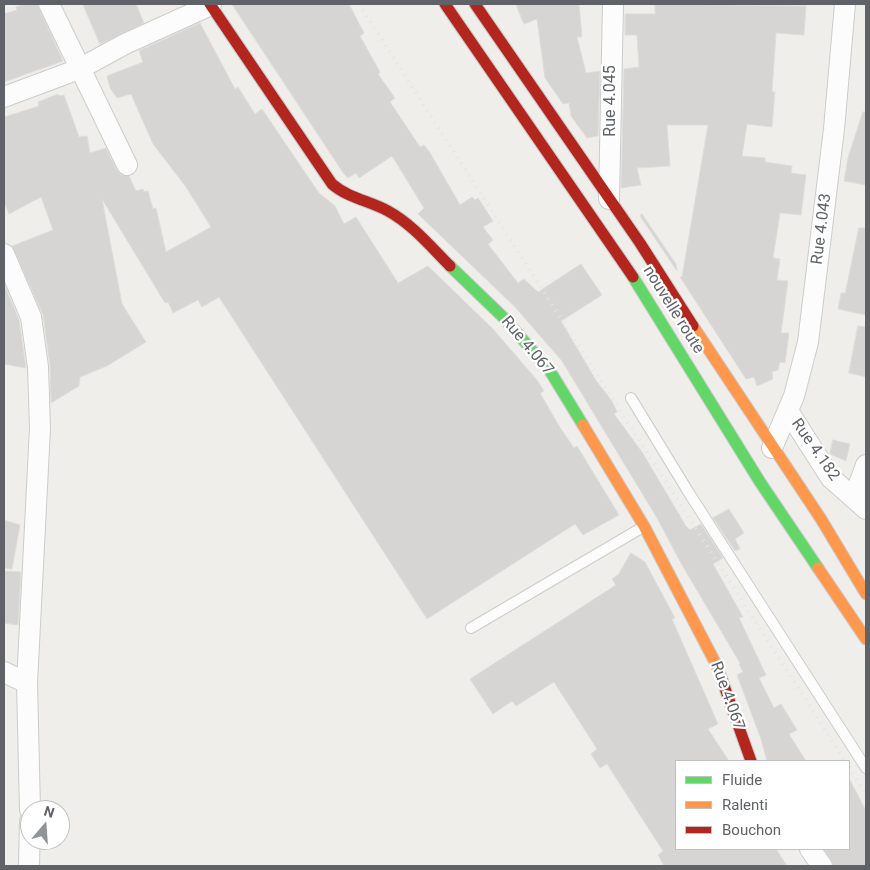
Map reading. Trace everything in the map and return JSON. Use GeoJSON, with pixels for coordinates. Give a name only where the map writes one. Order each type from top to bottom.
{"type":"FeatureCollection","features":[{"type":"Feature","properties":{"kind":"main road","name":"Rue 4.067"},"geometry":{"type":"LineString","coordinates":[[210,4],[332,184],[340,191],[397,216],[409,226],[504,318],[550,371],[644,526],[714,659],[751,760]]}},
{"type":"Feature","properties":{"kind":"main road","name":"nouvelle route"},"geometry":{"type":"LineString","coordinates":[[445,4],[614,248],[760,482],[866,639]]}},
{"type":"Feature","properties":{"kind":"main road","name":"nouvelle route"},"geometry":{"type":"LineString","coordinates":[[475,4],[609,199],[772,448],[821,519],[866,594]]}},
{"type":"Feature","properties":{"kind":"street"},"geometry":{"type":"LineString","coordinates":[[49,4],[127,165]]}},
{"type":"Feature","properties":{"kind":"street"},"geometry":{"type":"LineString","coordinates":[[4,97],[79,69],[125,44],[210,4]]}},
{"type":"Feature","properties":{"kind":"street","name":"Rue 4.045"},"geometry":{"type":"LineString","coordinates":[[609,199],[613,4]]}},
{"type":"Feature","properties":{"kind":"street","name":"Rue 4.043"},"geometry":{"type":"LineString","coordinates":[[772,448],[788,410],[808,342],[834,129],[845,4]]}},
{"type":"Feature","properties":{"kind":"street"},"geometry":{"type":"LineString","coordinates":[[4,254],[31,317],[38,367],[40,428],[28,683],[30,800]]}},
{"type":"Feature","properties":{"kind":"street","name":"Rue 4.182"},"geometry":{"type":"LineString","coordinates":[[788,410],[831,478],[860,503]]}},
{"type":"Feature","properties":{"kind":"street"},"geometry":{"type":"LineString","coordinates":[[860,503],[866,465]]}},
{"type":"Feature","properties":{"kind":"street"},"geometry":{"type":"LineString","coordinates":[[4,672],[28,683]]}},
{"type":"Feature","properties":{"kind":"street"},"geometry":{"type":"LineString","coordinates":[[29,850],[29,866]]}},
{"type":"Feature","properties":{"kind":"street"},"geometry":{"type":"LineString","coordinates":[[811,850],[822,866]]}},
{"type":"Feature","properties":{"kind":"lane"},"geometry":{"type":"LineString","coordinates":[[631,398],[688,494],[866,768]]}},
{"type":"Feature","properties":{"kind":"lane"},"geometry":{"type":"LineString","coordinates":[[471,628],[644,526]]}},
{"type":"Feature","properties":{"kind":"building"},"geometry":{"type":"Polygon","coordinates":[[[26,4],[37,4],[63,61],[4,82],[4,14],[17,10],[16,7],[26,4]]]}},
{"type":"Feature","properties":{"kind":"building"},"geometry":{"type":"Polygon","coordinates":[[[83,4],[136,4],[144,23],[100,44],[83,4]]]}},
{"type":"Feature","properties":{"kind":"building"},"geometry":{"type":"Polygon","coordinates":[[[232,4],[349,4],[364,33],[360,36],[380,72],[378,74],[395,98],[390,102],[420,147],[424,145],[429,151],[460,205],[472,197],[475,200],[478,198],[493,221],[483,227],[493,240],[488,244],[518,283],[524,279],[538,292],[581,264],[602,295],[561,321],[597,382],[612,401],[617,412],[614,414],[642,452],[686,526],[690,530],[701,524],[723,558],[713,564],[743,617],[739,618],[766,675],[759,678],[774,708],[781,704],[797,730],[789,734],[805,760],[767,760],[761,739],[737,675],[743,672],[740,663],[682,565],[657,518],[562,361],[515,307],[418,214],[424,208],[392,156],[359,178],[356,173],[348,178],[232,4]]]}},
{"type":"Feature","properties":{"kind":"building"},"geometry":{"type":"Polygon","coordinates":[[[516,4],[579,4],[582,37],[577,37],[586,73],[600,71],[598,136],[587,138],[571,116],[569,103],[563,104],[545,78],[537,19],[524,24],[516,4]]]}},
{"type":"Feature","properties":{"kind":"building"},"geometry":{"type":"Polygon","coordinates":[[[655,4],[806,6],[804,35],[776,33],[772,92],[775,92],[772,127],[747,124],[742,156],[765,158],[765,162],[792,166],[791,173],[806,175],[801,215],[780,213],[773,258],[780,259],[777,280],[788,281],[781,333],[789,333],[785,363],[780,362],[778,370],[772,372],[773,379],[757,386],[754,377],[746,379],[680,277],[682,277],[708,125],[667,125],[670,166],[637,168],[641,185],[621,188],[624,69],[639,67],[637,35],[625,35],[625,14],[655,14],[655,4]]]}},
{"type":"Feature","properties":{"kind":"building"},"geometry":{"type":"Polygon","coordinates":[[[200,23],[235,89],[238,87],[255,114],[262,109],[319,193],[335,206],[344,224],[356,217],[398,283],[428,266],[493,329],[537,380],[544,391],[540,393],[559,426],[574,448],[577,446],[619,515],[583,535],[575,524],[427,619],[219,297],[202,307],[198,300],[173,313],[168,302],[165,303],[102,199],[122,304],[146,342],[107,366],[80,377],[79,386],[51,403],[50,365],[43,315],[12,246],[53,230],[41,197],[9,214],[4,202],[4,117],[39,106],[38,102],[58,94],[59,96],[64,95],[79,137],[87,136],[90,153],[106,148],[117,171],[121,175],[129,176],[136,191],[143,189],[144,192],[148,191],[153,209],[156,208],[166,252],[211,227],[186,187],[153,144],[131,94],[117,98],[110,88],[107,76],[143,62],[139,51],[200,23]]]}},
{"type":"Feature","properties":{"kind":"building"},"geometry":{"type":"Polygon","coordinates":[[[863,112],[866,112],[866,185],[844,181],[848,158],[863,112]]]}},
{"type":"Feature","properties":{"kind":"building"},"geometry":{"type":"Polygon","coordinates":[[[642,214],[676,264],[677,271],[640,216],[642,214]]]}},
{"type":"Feature","properties":{"kind":"building"},"geometry":{"type":"Polygon","coordinates":[[[859,228],[866,228],[866,315],[838,309],[841,293],[845,293],[859,228]]]}},
{"type":"Feature","properties":{"kind":"building"},"geometry":{"type":"Polygon","coordinates":[[[4,284],[19,320],[26,368],[4,364],[4,284]]]}},
{"type":"Feature","properties":{"kind":"building"},"geometry":{"type":"Polygon","coordinates":[[[858,326],[866,327],[866,377],[849,373],[858,326]]]}},
{"type":"Feature","properties":{"kind":"building"},"geometry":{"type":"Polygon","coordinates":[[[833,440],[850,444],[846,461],[830,454],[833,440]]]}},
{"type":"Feature","properties":{"kind":"building"},"geometry":{"type":"Polygon","coordinates":[[[729,509],[744,533],[735,539],[740,549],[735,551],[713,518],[729,509]]]}},
{"type":"Feature","properties":{"kind":"building"},"geometry":{"type":"Polygon","coordinates":[[[4,520],[20,525],[12,569],[4,568],[4,520]]]}},
{"type":"Feature","properties":{"kind":"building"},"geometry":{"type":"Polygon","coordinates":[[[631,553],[645,562],[675,618],[672,619],[718,724],[708,729],[728,760],[675,760],[675,850],[777,850],[787,866],[664,866],[658,855],[663,851],[607,764],[600,768],[591,754],[597,749],[554,682],[516,706],[512,701],[493,714],[470,679],[616,585],[612,579],[618,575],[631,553]]]}},
{"type":"Feature","properties":{"kind":"building"},"geometry":{"type":"Polygon","coordinates":[[[4,571],[21,572],[18,625],[4,623],[4,571]]]}},
{"type":"Feature","properties":{"kind":"building"},"geometry":{"type":"Polygon","coordinates":[[[850,780],[866,811],[866,866],[834,866],[825,850],[850,850],[850,780]]]}},
{"type":"Feature","properties":{"kind":"railway"},"geometry":{"type":"LineString","coordinates":[[359,4],[844,760]]}},
{"type":"Feature","properties":{"kind":"railway"},"geometry":{"type":"LineString","coordinates":[[850,769],[866,794]]}},
{"type":"Feature","properties":{"kind":"traffic: fast"},"geometry":{"type":"LineString","coordinates":[[450,266],[504,318],[550,371],[583,425]]}},
{"type":"Feature","properties":{"kind":"traffic: fast"},"geometry":{"type":"LineString","coordinates":[[633,277],[760,482],[818,568]]}},
{"type":"Feature","properties":{"kind":"traffic: slow"},"geometry":{"type":"LineString","coordinates":[[693,326],[821,519],[866,594]]}},
{"type":"Feature","properties":{"kind":"traffic: slow"},"geometry":{"type":"LineString","coordinates":[[583,425],[644,526],[717,666]]}},
{"type":"Feature","properties":{"kind":"traffic: slow"},"geometry":{"type":"LineString","coordinates":[[818,568],[866,639]]}},
{"type":"Feature","properties":{"kind":"traffic: jam"},"geometry":{"type":"LineString","coordinates":[[210,4],[332,184],[345,193],[397,216],[421,236],[450,266]]}},
{"type":"Feature","properties":{"kind":"traffic: jam"},"geometry":{"type":"LineString","coordinates":[[445,4],[633,277]]}},
{"type":"Feature","properties":{"kind":"traffic: jam"},"geometry":{"type":"LineString","coordinates":[[475,4],[640,243],[693,326]]}},
{"type":"Feature","properties":{"kind":"traffic: jam"},"geometry":{"type":"LineString","coordinates":[[717,666],[751,760]]}}]}
